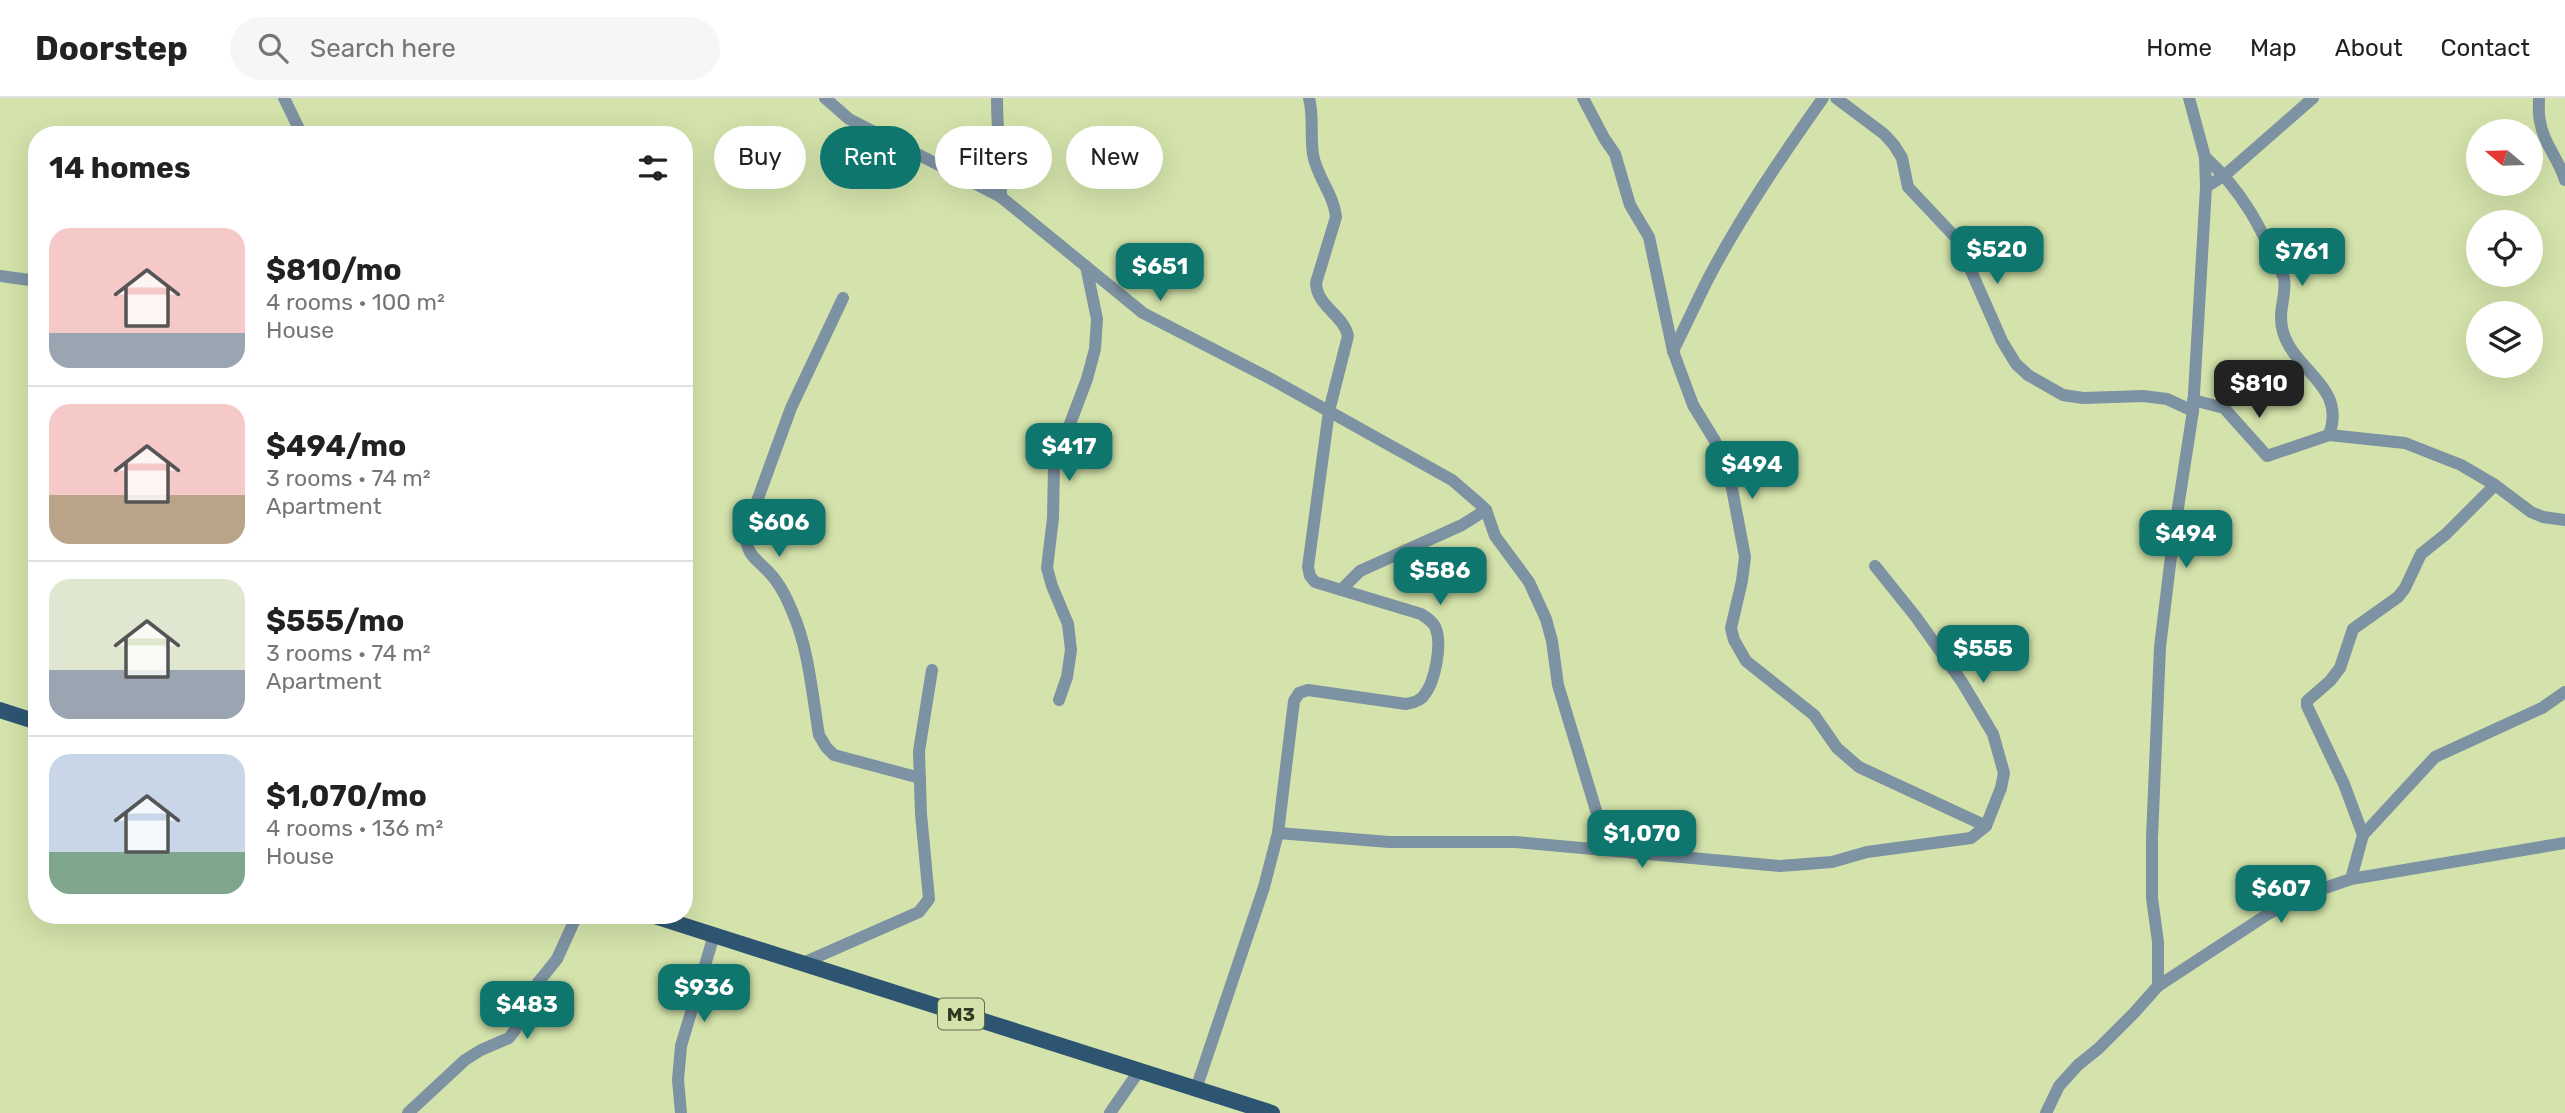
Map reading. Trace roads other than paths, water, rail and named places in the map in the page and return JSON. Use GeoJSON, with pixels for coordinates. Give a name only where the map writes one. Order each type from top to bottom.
{"type":"FeatureCollection","features":[{"type":"Feature","properties":{"kind":"main road"},"geometry":{"type":"LineString","coordinates":[[0,710],[28,719]]}},
{"type":"Feature","properties":{"kind":"main road","name":"M3"},"geometry":{"type":"LineString","coordinates":[[679,924],[1272,1113]]}},
{"type":"Feature","properties":{"kind":"street"},"geometry":{"type":"LineString","coordinates":[[284,98],[298,126]]}},
{"type":"Feature","properties":{"kind":"street"},"geometry":{"type":"LineString","coordinates":[[825,98],[849,119],[1001,197],[1143,313],[1329,411],[1452,480],[1486,510],[1494,536],[1529,582],[1546,619],[1558,685],[1608,850]]}},
{"type":"Feature","properties":{"kind":"street"},"geometry":{"type":"LineString","coordinates":[[997,98],[1001,197]]}},
{"type":"Feature","properties":{"kind":"street"},"geometry":{"type":"LineString","coordinates":[[1196,1089],[1264,887],[1278,833],[1294,701],[1299,693],[1308,690],[1406,705],[1425,695],[1437,663],[1437,630],[1431,621],[1420,614],[1315,582],[1310,576],[1308,567],[1329,411],[1348,336],[1346,326],[1322,303],[1316,290],[1336,217],[1312,152],[1313,119],[1309,98]]}},
{"type":"Feature","properties":{"kind":"street"},"geometry":{"type":"LineString","coordinates":[[1583,98],[1615,154],[1630,205],[1649,237],[1673,351],[1693,405],[1715,441],[1730,478],[1745,557],[1731,628],[1734,640],[1746,661],[1814,715],[1837,748],[1859,767],[1986,826]]}},
{"type":"Feature","properties":{"kind":"street"},"geometry":{"type":"LineString","coordinates":[[1673,351],[1707,281],[1733,236],[1787,149],[1823,98]]}},
{"type":"Feature","properties":{"kind":"street"},"geometry":{"type":"LineString","coordinates":[[1836,98],[1884,134],[1894,145],[1902,158],[1909,187],[1957,239],[2002,341],[2016,364],[2063,395],[2083,398],[2143,396],[2193,406],[2224,408],[2267,456],[2329,435],[2405,443],[2461,465],[2495,485],[2531,512],[2543,517],[2565,520]]}},
{"type":"Feature","properties":{"kind":"street"},"geometry":{"type":"LineString","coordinates":[[2158,986],[2158,942],[2152,898],[2152,838],[2160,647],[2193,406],[2206,187],[2204,157],[2189,98]]}},
{"type":"Feature","properties":{"kind":"street"},"geometry":{"type":"LineString","coordinates":[[2206,187],[2225,175],[2313,98]]}},
{"type":"Feature","properties":{"kind":"street"},"geometry":{"type":"LineString","coordinates":[[2539,98],[2540,122],[2565,180]]}},
{"type":"Feature","properties":{"kind":"street"},"geometry":{"type":"LineString","coordinates":[[2204,157],[2225,175],[2260,224],[2284,278],[2280,310],[2283,332],[2292,350],[2314,375],[2333,405],[2334,418],[2329,435]]}},
{"type":"Feature","properties":{"kind":"street"},"geometry":{"type":"LineString","coordinates":[[1059,700],[1067,677],[1071,650],[1068,624],[1047,568],[1053,518],[1054,466],[1087,379],[1095,349],[1097,319],[1086,266]]}},
{"type":"Feature","properties":{"kind":"street"},"geometry":{"type":"LineString","coordinates":[[0,276],[28,280]]}},
{"type":"Feature","properties":{"kind":"street"},"geometry":{"type":"LineString","coordinates":[[843,298],[791,408],[745,534],[746,545],[750,555],[775,578],[793,612],[804,648],[819,734],[825,747],[835,755],[920,778]]}},
{"type":"Feature","properties":{"kind":"street"},"geometry":{"type":"LineString","coordinates":[[2363,835],[2344,784],[2307,706],[2308,701],[2340,668],[2353,629],[2398,597],[2421,554],[2446,534],[2495,485]]}},
{"type":"Feature","properties":{"kind":"street"},"geometry":{"type":"LineString","coordinates":[[1341,590],[1360,571],[1462,525],[1486,510]]}},
{"type":"Feature","properties":{"kind":"street"},"geometry":{"type":"LineString","coordinates":[[1278,833],[1389,842],[1516,842],[1780,866],[1832,862],[1867,852],[1971,838],[1986,826],[2001,788],[2004,773],[1993,733],[1962,682],[1916,617],[1875,566]]}},
{"type":"Feature","properties":{"kind":"street"},"geometry":{"type":"LineString","coordinates":[[803,963],[894,925],[919,912],[926,905],[930,892],[924,849],[919,751],[932,670]]}},
{"type":"Feature","properties":{"kind":"street"},"geometry":{"type":"LineString","coordinates":[[2351,879],[2363,835],[2435,757],[2542,708],[2565,692]]}},
{"type":"Feature","properties":{"kind":"street"},"geometry":{"type":"LineString","coordinates":[[2046,1113],[2059,1086],[2158,986],[2247,927],[2299,897],[2351,879],[2565,843]]}},
{"type":"Feature","properties":{"kind":"street"},"geometry":{"type":"LineString","coordinates":[[408,1113],[465,1060],[509,1038],[528,995],[557,959],[573,924]]}},
{"type":"Feature","properties":{"kind":"street"},"geometry":{"type":"LineString","coordinates":[[681,1113],[678,1080],[681,1046],[714,935]]}},
{"type":"Feature","properties":{"kind":"street"},"geometry":{"type":"LineString","coordinates":[[1110,1113],[1139,1071]]}}]}
